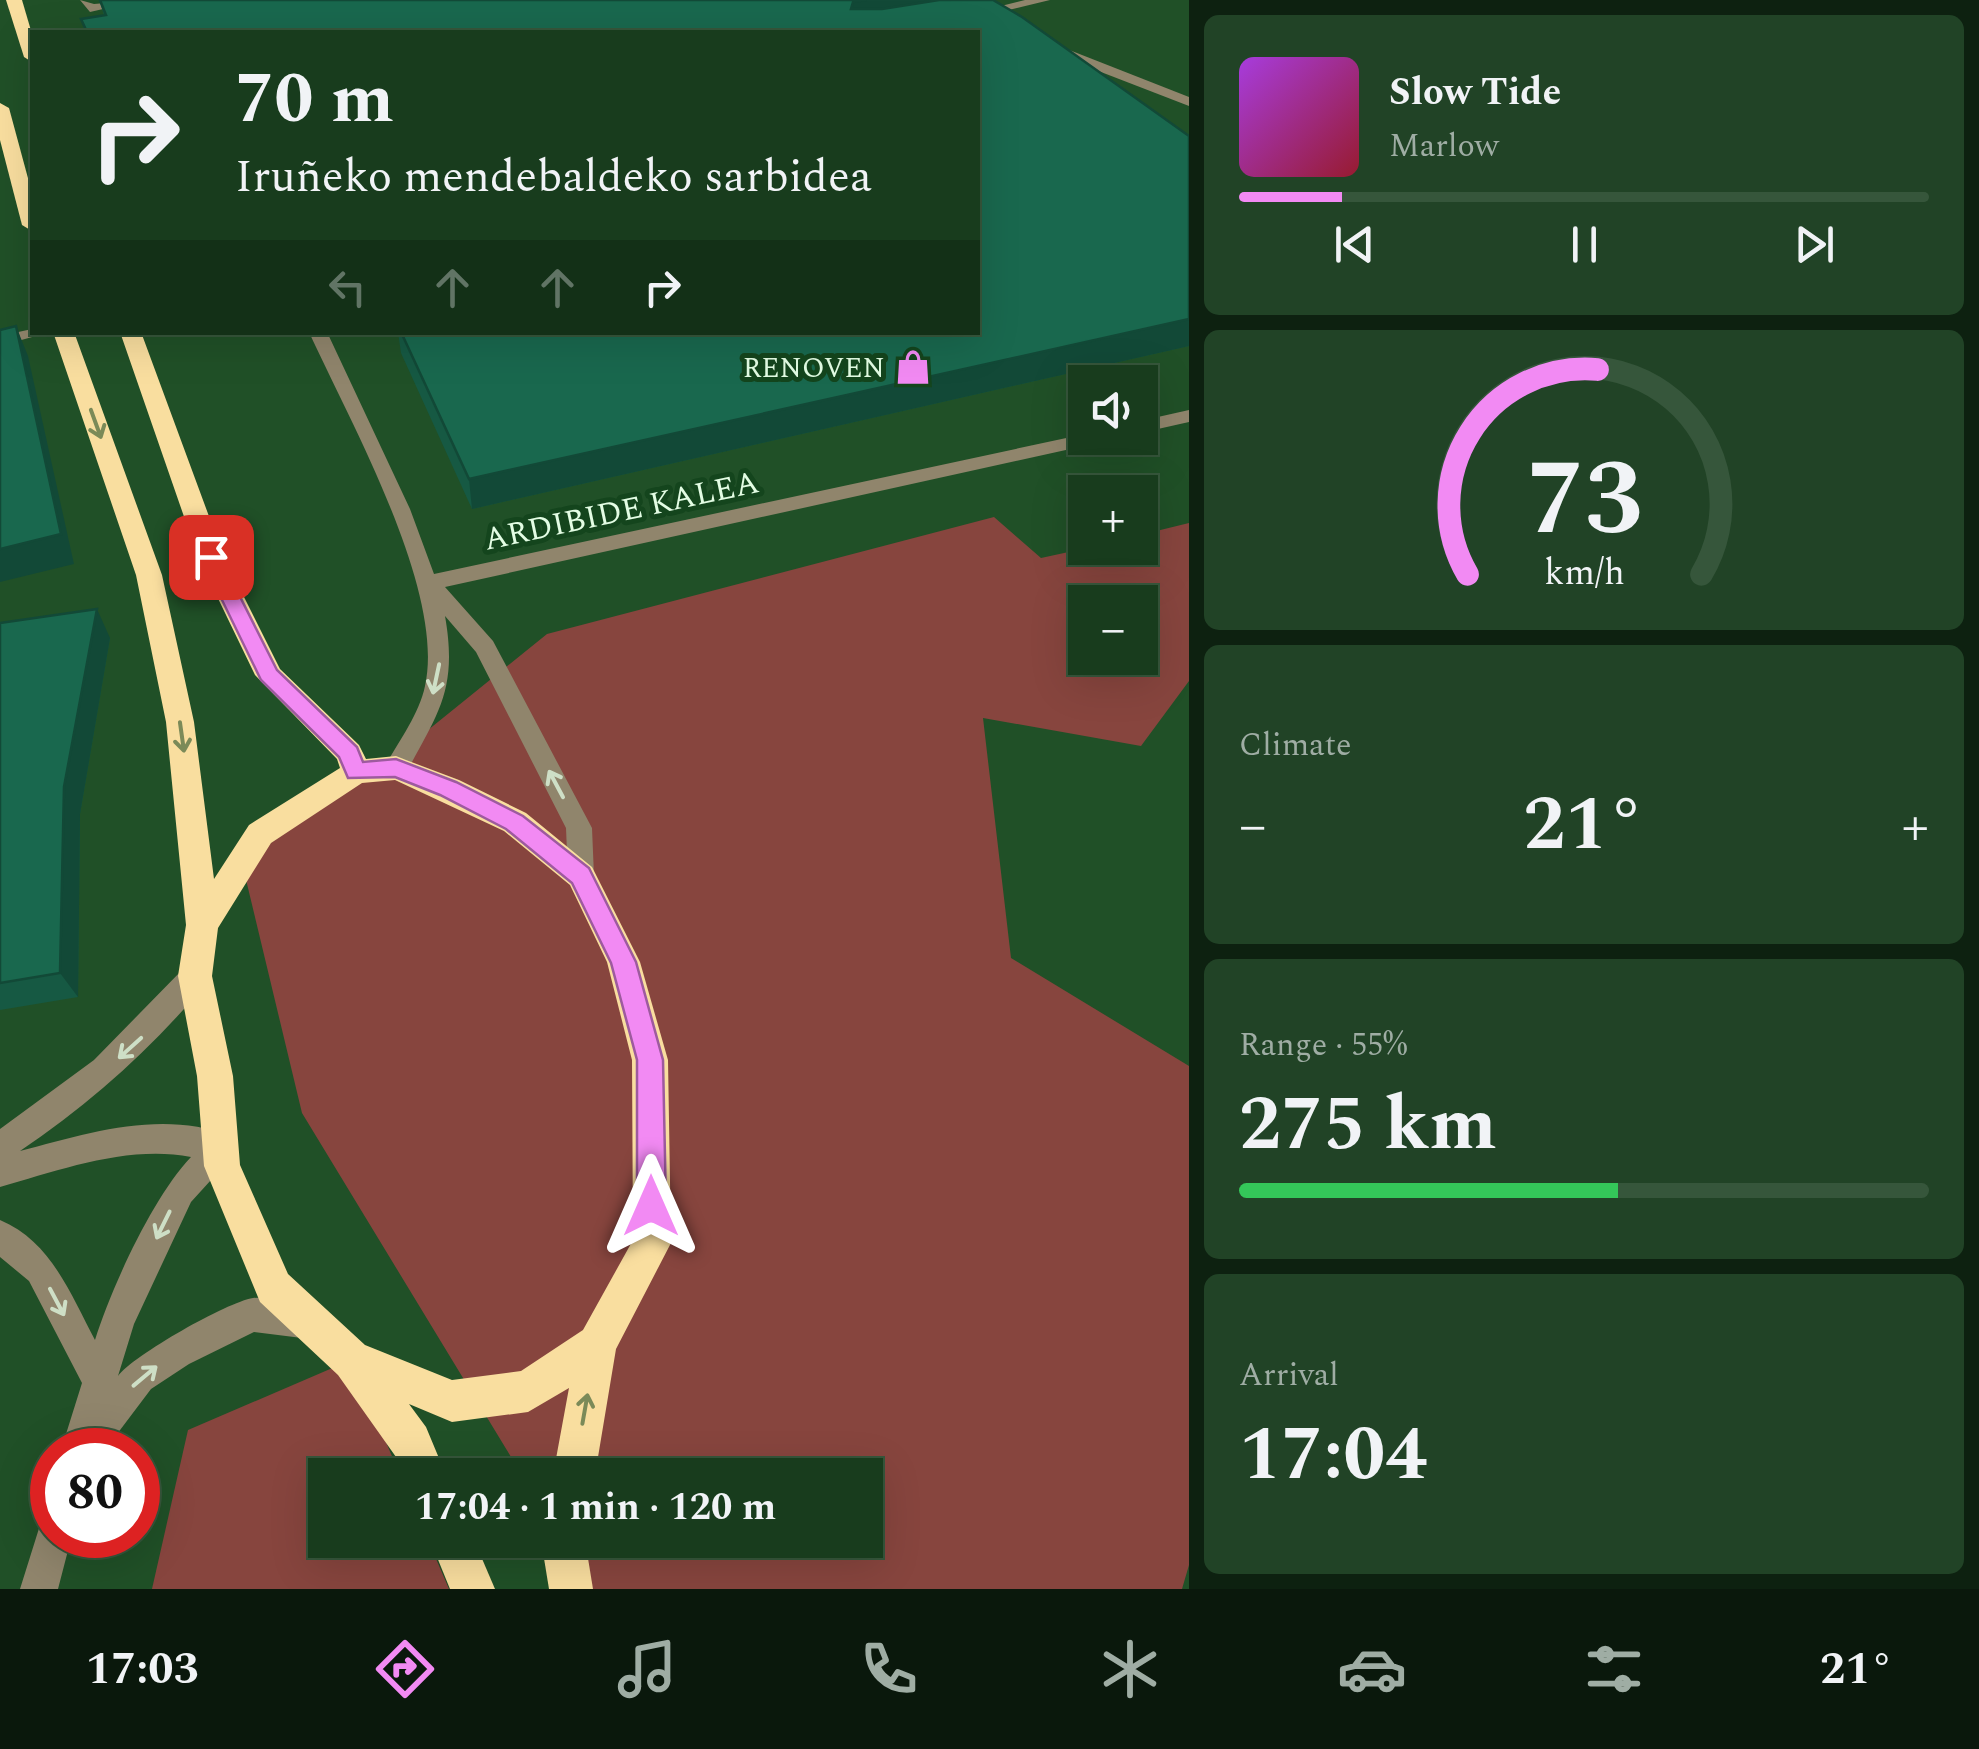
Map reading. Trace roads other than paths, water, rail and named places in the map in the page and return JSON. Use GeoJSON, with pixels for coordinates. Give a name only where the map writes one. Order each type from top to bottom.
{"type":"FeatureCollection","features":[{"type":"Feature","properties":{"kind":"highway"},"geometry":{"type":"LineString","coordinates":[[14,0],[30,51]]}},
{"type":"Feature","properties":{"kind":"highway"},"geometry":{"type":"LineString","coordinates":[[0,108],[30,217]]}},
{"type":"Feature","properties":{"kind":"highway"},"geometry":{"type":"LineString","coordinates":[[64,335],[149,575],[180,722],[202,925],[196,976],[215,1076],[222,1166],[274,1288],[351,1360],[417,1458]]}},
{"type":"Feature","properties":{"kind":"highway"},"geometry":{"type":"LineString","coordinates":[[131,335],[211,557],[269,674],[349,753],[356,772]]}},
{"type":"Feature","properties":{"kind":"highway"},"geometry":{"type":"LineString","coordinates":[[202,925],[260,834],[356,772],[396,768],[448,788],[514,822],[580,876],[623,962],[650,1060],[652,1243],[597,1344],[577,1458]]}},
{"type":"Feature","properties":{"kind":"highway"},"geometry":{"type":"LineString","coordinates":[[351,1360],[452,1401],[528,1391],[597,1344]]}},
{"type":"Feature","properties":{"kind":"highway"},"geometry":{"type":"LineString","coordinates":[[460,1558],[473,1589]]}},
{"type":"Feature","properties":{"kind":"highway"},"geometry":{"type":"LineString","coordinates":[[566,1558],[571,1589]]}},
{"type":"Feature","properties":{"kind":"street"},"geometry":{"type":"LineString","coordinates":[[88,4],[136,0]]}},
{"type":"Feature","properties":{"kind":"street"},"geometry":{"type":"LineString","coordinates":[[963,16],[1044,0]]}},
{"type":"Feature","properties":{"kind":"street"},"geometry":{"type":"LineString","coordinates":[[981,13],[1006,28]]}},
{"type":"Feature","properties":{"kind":"street"},"geometry":{"type":"LineString","coordinates":[[1037,43],[1189,102]]}},
{"type":"Feature","properties":{"kind":"street"},"geometry":{"type":"LineString","coordinates":[[0,341],[30,334]]}},
{"type":"Feature","properties":{"kind":"street"},"geometry":{"type":"LineString","coordinates":[[319,335],[429,583],[441,646],[438,684],[396,768]]}},
{"type":"Feature","properties":{"kind":"street"},"geometry":{"type":"LineString","coordinates":[[1158,423],[1189,416]]}},
{"type":"Feature","properties":{"kind":"street","name":"ARDIBIDE KALEA"},"geometry":{"type":"LineString","coordinates":[[429,583],[1068,443]]}},
{"type":"Feature","properties":{"kind":"street"},"geometry":{"type":"LineString","coordinates":[[429,583],[485,647],[580,828],[580,876]]}},
{"type":"Feature","properties":{"kind":"street"},"geometry":{"type":"LineString","coordinates":[[0,1147],[72,1100],[152,1029],[196,976]]}},
{"type":"Feature","properties":{"kind":"street"},"geometry":{"type":"LineString","coordinates":[[0,1172],[80,1150],[159,1136],[220,1147]]}},
{"type":"Feature","properties":{"kind":"street"},"geometry":{"type":"LineString","coordinates":[[87,1428],[118,1320],[180,1191],[220,1147]]}},
{"type":"Feature","properties":{"kind":"street"},"geometry":{"type":"LineString","coordinates":[[0,1236],[40,1270],[99,1380]]}},
{"type":"Feature","properties":{"kind":"street"},"geometry":{"type":"LineString","coordinates":[[98,1428],[139,1377],[177,1352],[252,1316],[310,1322]]}},
{"type":"Feature","properties":{"kind":"street"},"geometry":{"type":"LineString","coordinates":[[39,1589],[48,1558]]}},
{"type":"Feature","properties":{"kind":"place","name":"RENOVEN"},"geometry":{"type":"Point","coordinates":[913,367]}}]}
